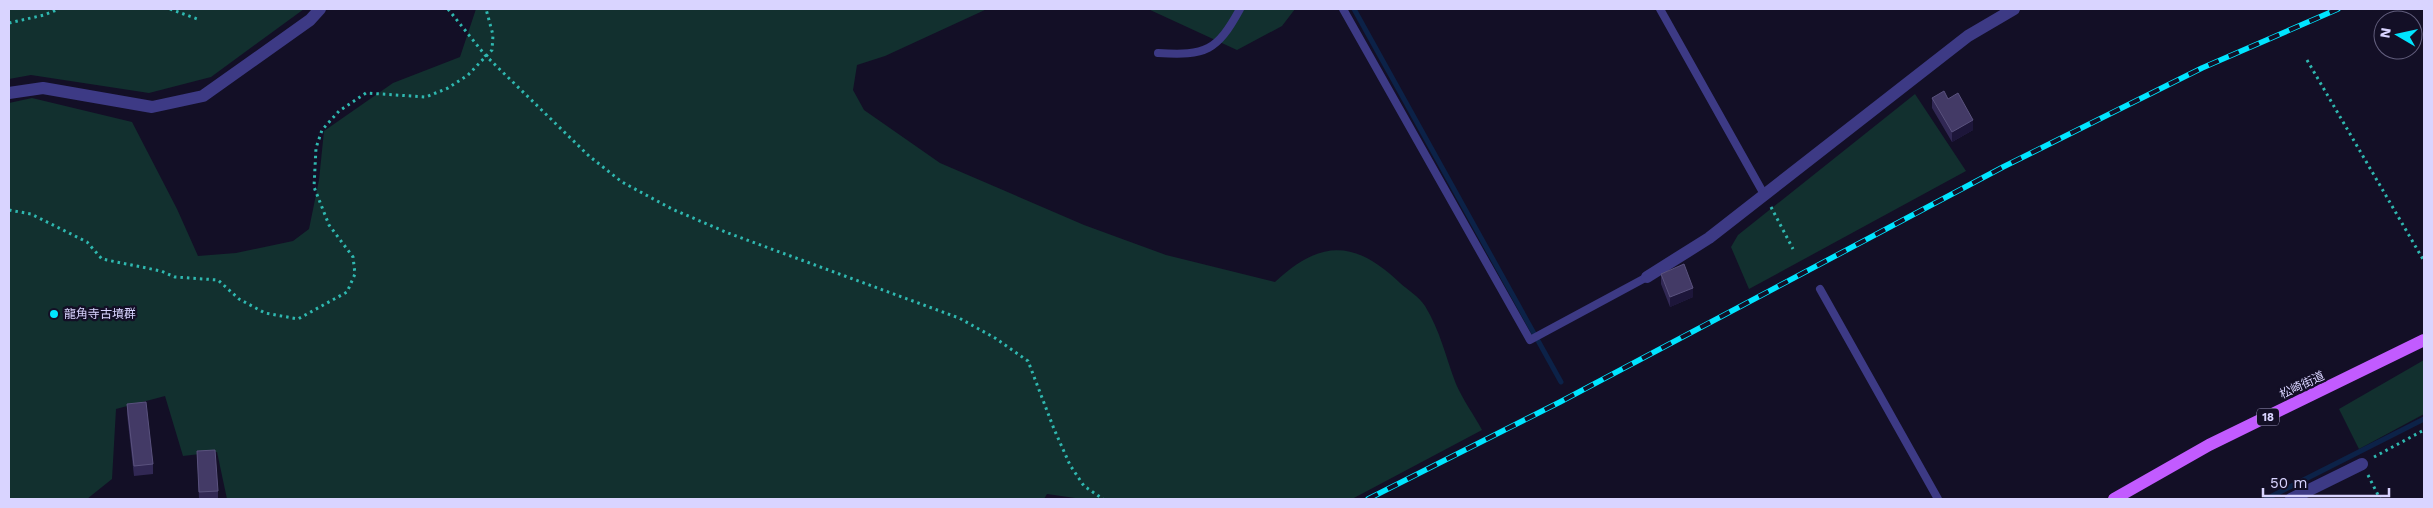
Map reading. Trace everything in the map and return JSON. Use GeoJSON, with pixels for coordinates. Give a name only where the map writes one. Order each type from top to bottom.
{"type":"FeatureCollection","features":[{"type":"Feature","properties":{"kind":"main road","name":"松崎街道"},"geometry":{"type":"LineString","coordinates":[[2114,499],[2210,445],[2424,340]]}},
{"type":"Feature","properties":{"kind":"street"},"geometry":{"type":"LineString","coordinates":[[9,93],[43,88],[152,107],[203,96],[310,20],[320,9]]}},
{"type":"Feature","properties":{"kind":"street"},"geometry":{"type":"LineString","coordinates":[[1647,278],[1708,238],[1765,196],[1968,36],[2014,9]]}},
{"type":"Feature","properties":{"kind":"street"},"geometry":{"type":"LineString","coordinates":[[2291,499],[2362,464]]}},
{"type":"Feature","properties":{"kind":"lane"},"geometry":{"type":"LineString","coordinates":[[1158,53],[1200,53],[1217,43],[1228,32],[1240,9]]}},
{"type":"Feature","properties":{"kind":"lane"},"geometry":{"type":"LineString","coordinates":[[1343,9],[1530,340],[1647,278]]}},
{"type":"Feature","properties":{"kind":"lane"},"geometry":{"type":"LineString","coordinates":[[1660,9],[1765,196]]}},
{"type":"Feature","properties":{"kind":"lane"},"geometry":{"type":"LineString","coordinates":[[1820,289],[1938,499]]}},
{"type":"Feature","properties":{"kind":"path"},"geometry":{"type":"LineString","coordinates":[[9,22],[44,15],[59,9]]}},
{"type":"Feature","properties":{"kind":"path"},"geometry":{"type":"LineString","coordinates":[[170,9],[200,20]]}},
{"type":"Feature","properties":{"kind":"path"},"geometry":{"type":"LineString","coordinates":[[448,9],[485,55],[589,156],[622,182],[672,209],[728,233],[959,318],[995,338],[1028,361],[1070,465],[1084,486],[1103,499]]}},
{"type":"Feature","properties":{"kind":"path"},"geometry":{"type":"LineString","coordinates":[[9,210],[31,214],[87,242],[102,260],[161,271],[175,277],[218,280],[239,299],[265,313],[298,319],[347,292],[355,274],[353,258],[329,225],[314,187],[316,148],[322,130],[339,111],[366,93],[426,97],[448,88],[468,75],[492,50],[493,35],[486,9]]}},
{"type":"Feature","properties":{"kind":"path"},"geometry":{"type":"LineString","coordinates":[[2306,60],[2424,261]]}},
{"type":"Feature","properties":{"kind":"path"},"geometry":{"type":"LineString","coordinates":[[1765,196],[1793,249]]}},
{"type":"Feature","properties":{"kind":"path"},"geometry":{"type":"LineString","coordinates":[[2380,499],[2362,464],[2424,430]]}},
{"type":"Feature","properties":{"kind":"green space"},"geometry":{"type":"Polygon","coordinates":[[[9,9],[304,9],[211,77],[149,93],[31,75],[9,79],[9,9]]]}},
{"type":"Feature","properties":{"kind":"green space"},"geometry":{"type":"Polygon","coordinates":[[[476,9],[987,9],[885,56],[857,65],[853,90],[864,110],[940,163],[1084,225],[1166,255],[1275,282],[1308,258],[1323,252],[1338,250],[1353,252],[1368,259],[1384,269],[1425,306],[1439,334],[1456,384],[1482,430],[1352,499],[1082,499],[1047,494],[1044,499],[227,499],[217,452],[183,456],[165,396],[116,409],[112,479],[87,499],[9,499],[9,103],[32,98],[132,122],[177,209],[198,256],[236,253],[293,241],[309,229],[319,180],[324,131],[393,83],[460,57],[476,9]]]}},
{"type":"Feature","properties":{"kind":"green space"},"geometry":{"type":"Polygon","coordinates":[[[1148,9],[1295,9],[1282,26],[1237,50],[1148,9]]]}},
{"type":"Feature","properties":{"kind":"green space"},"geometry":{"type":"Polygon","coordinates":[[[1915,94],[1966,171],[1749,289],[1731,247],[1738,235],[1915,94]]]}},
{"type":"Feature","properties":{"kind":"green space"},"geometry":{"type":"Polygon","coordinates":[[[2424,360],[2424,414],[2359,449],[2339,409],[2424,360]]]}},
{"type":"Feature","properties":{"kind":"building"},"geometry":{"type":"Polygon","coordinates":[[[1944,91],[1948,99],[1958,93],[1973,120],[1952,132],[1932,98],[1944,91]]]}},
{"type":"Feature","properties":{"kind":"building"},"geometry":{"type":"Polygon","coordinates":[[[1684,264],[1693,288],[1670,297],[1661,274],[1684,264]]]}},
{"type":"Feature","properties":{"kind":"building"},"geometry":{"type":"Polygon","coordinates":[[[146,402],[153,464],[134,466],[127,404],[146,402]]]}},
{"type":"Feature","properties":{"kind":"building"},"geometry":{"type":"Polygon","coordinates":[[[215,450],[218,491],[199,492],[197,451],[215,450]]]}},
{"type":"Feature","properties":{"kind":"waterway"},"geometry":{"type":"LineString","coordinates":[[1354,9],[1561,382]]}},
{"type":"Feature","properties":{"kind":"waterway"},"geometry":{"type":"LineString","coordinates":[[2266,499],[2424,419]]}},
{"type":"Feature","properties":{"kind":"railway"},"geometry":{"type":"LineString","coordinates":[[1368,499],[1560,402],[2003,167],[2202,68],[2338,9]]}},
{"type":"Feature","properties":{"kind":"place","name":"龍角寺古墳群"},"geometry":{"type":"Point","coordinates":[54,314]}}]}
